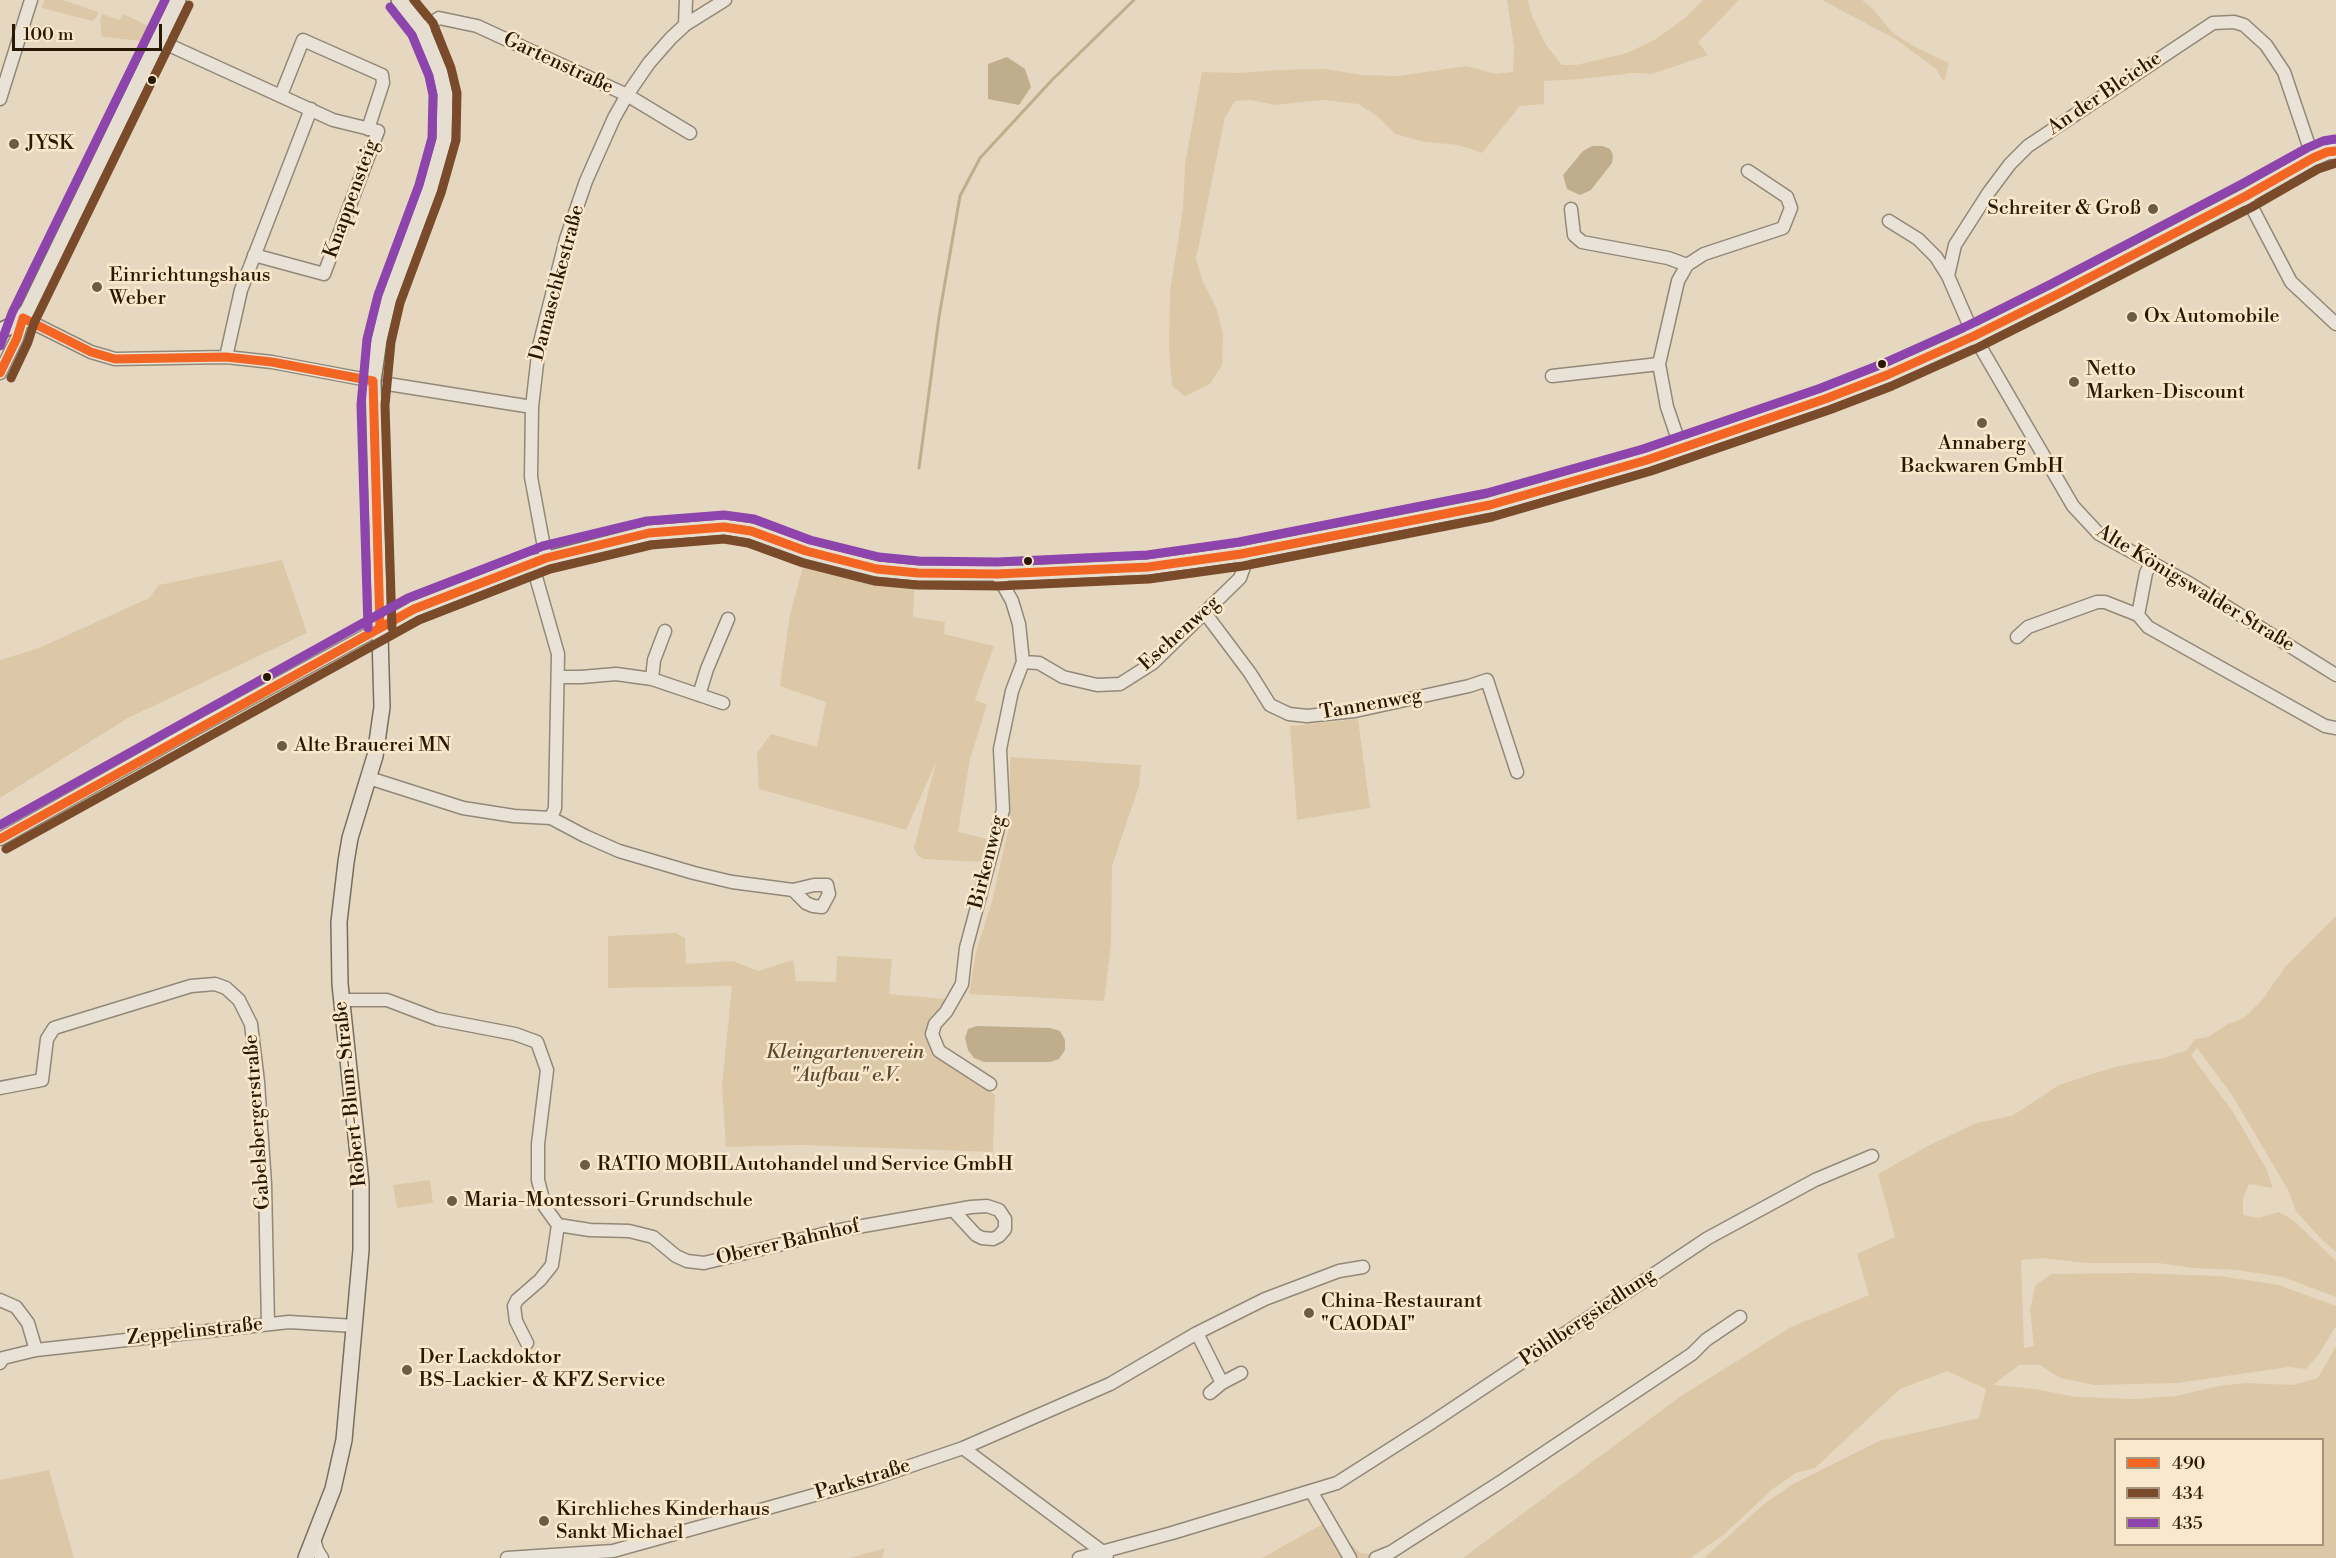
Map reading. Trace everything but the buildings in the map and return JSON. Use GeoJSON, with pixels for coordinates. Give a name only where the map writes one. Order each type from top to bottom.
{"type":"FeatureCollection","features":[{"type":"Feature","properties":{"kind":"main road"},"geometry":{"type":"LineString","coordinates":[[0,331],[23,318],[34,298],[178,0]]}},
{"type":"Feature","properties":{"kind":"main road","name":"Robert-Blum-Straße"},"geometry":{"type":"LineString","coordinates":[[306,1558],[327,1506],[337,1473],[346,1420],[361,1251],[362,1189],[342,1000],[339,945],[342,886],[350,838],[369,778],[378,741],[382,707],[379,340],[389,299],[430,189],[444,140],[445,94],[440,72],[422,29],[399,0]]}},
{"type":"Feature","properties":{"kind":"main road"},"geometry":{"type":"LineString","coordinates":[[380,628],[414,609],[539,561],[649,532],[724,527],[751,531],[806,551],[877,569],[918,573],[997,574],[1148,567],[1241,554],[1490,505],[1681,448],[1858,387],[1974,336],[2246,196],[2313,158],[2336,151]]}},
{"type":"Feature","properties":{"kind":"street"},"geometry":{"type":"LineString","coordinates":[[0,99],[31,0]]}},
{"type":"Feature","properties":{"kind":"street"},"geometry":{"type":"LineString","coordinates":[[685,26],[686,0]]}},
{"type":"Feature","properties":{"kind":"street"},"geometry":{"type":"LineString","coordinates":[[691,0],[704,13]]}},
{"type":"Feature","properties":{"kind":"street","name":"Damaschkestraße"},"geometry":{"type":"LineString","coordinates":[[551,818],[555,808],[558,654],[539,561],[531,477],[532,406],[539,346],[566,239],[586,181],[614,118],[627,95],[671,38],[725,0]]}},
{"type":"Feature","properties":{"kind":"street","name":"Gartenstraße"},"geometry":{"type":"LineString","coordinates":[[422,29],[439,18],[477,26],[627,95],[690,133]]}},
{"type":"Feature","properties":{"kind":"street","name":"An der Bleiche"},"geometry":{"type":"LineString","coordinates":[[1948,276],[1955,246],[1989,192],[2010,164],[2028,146],[2213,23],[2244,24],[2266,45],[2284,72],[2313,158]]}},
{"type":"Feature","properties":{"kind":"street","name":"Knappensteig"},"geometry":{"type":"LineString","coordinates":[[158,40],[333,120],[378,131],[324,274],[254,255]]}},
{"type":"Feature","properties":{"kind":"street","name":"Knappensteig"},"geometry":{"type":"LineString","coordinates":[[281,95],[303,40],[382,75],[383,83],[368,129]]}},
{"type":"Feature","properties":{"kind":"street"},"geometry":{"type":"LineString","coordinates":[[226,357],[241,290],[311,109]]}},
{"type":"Feature","properties":{"kind":"street"},"geometry":{"type":"LineString","coordinates":[[1681,448],[1667,406],[1659,364],[1678,280],[1687,265],[1704,254],[1783,228],[1791,208],[1787,197],[1748,171]]}},
{"type":"Feature","properties":{"kind":"street"},"geometry":{"type":"LineString","coordinates":[[2246,196],[2291,282],[2336,324]]}},
{"type":"Feature","properties":{"kind":"street"},"geometry":{"type":"LineString","coordinates":[[1571,209],[1574,235],[1582,242],[1668,258],[1687,265]]}},
{"type":"Feature","properties":{"kind":"street"},"geometry":{"type":"LineString","coordinates":[[1889,221],[1918,239],[1936,257],[1948,276],[1974,336]]}},
{"type":"Feature","properties":{"kind":"street"},"geometry":{"type":"LineString","coordinates":[[0,373],[17,338],[23,318],[100,356],[145,359],[226,357],[283,364],[532,406]]}},
{"type":"Feature","properties":{"kind":"street","name":"Alte Königswalder Straße"},"geometry":{"type":"LineString","coordinates":[[1974,336],[2073,506],[2099,534],[2260,626],[2336,675]]}},
{"type":"Feature","properties":{"kind":"street"},"geometry":{"type":"LineString","coordinates":[[1551,376],[1659,364]]}},
{"type":"Feature","properties":{"kind":"street","name":"Eschenweg"},"geometry":{"type":"LineString","coordinates":[[1023,662],[1040,663],[1063,677],[1096,686],[1120,684],[1153,663],[1240,578],[1244,567],[1241,554]]}},
{"type":"Feature","properties":{"kind":"street"},"geometry":{"type":"LineString","coordinates":[[2138,615],[2146,573],[2151,563]]}},
{"type":"Feature","properties":{"kind":"street","name":"Birkenweg"},"geometry":{"type":"LineString","coordinates":[[990,1084],[939,1051],[932,1034],[935,1024],[946,1012],[962,984],[966,948],[1003,810],[1000,749],[1012,691],[1023,662],[1020,624],[1012,601],[997,574]]}},
{"type":"Feature","properties":{"kind":"street"},"geometry":{"type":"LineString","coordinates":[[2017,637],[2028,627],[2097,602],[2105,602],[2138,615],[2148,627],[2325,726],[2336,728]]}},
{"type":"Feature","properties":{"kind":"street","name":"Tannenweg"},"geometry":{"type":"LineString","coordinates":[[1205,613],[1250,673],[1270,705],[1289,714],[1307,716],[1355,711],[1487,680],[1517,772]]}},
{"type":"Feature","properties":{"kind":"street"},"geometry":{"type":"LineString","coordinates":[[699,695],[728,619]]}},
{"type":"Feature","properties":{"kind":"street"},"geometry":{"type":"LineString","coordinates":[[0,840],[192,730],[380,628]]}},
{"type":"Feature","properties":{"kind":"street"},"geometry":{"type":"LineString","coordinates":[[652,679],[654,660],[665,631]]}},
{"type":"Feature","properties":{"kind":"street"},"geometry":{"type":"LineString","coordinates":[[558,677],[616,674],[652,679],[723,703]]}},
{"type":"Feature","properties":{"kind":"street"},"geometry":{"type":"LineString","coordinates":[[369,778],[463,808],[514,816],[551,818],[585,836],[659,864],[732,882],[793,890]]}},
{"type":"Feature","properties":{"kind":"street","name":"Gabelsbergerstraße"},"geometry":{"type":"LineString","coordinates":[[0,1088],[42,1080],[47,1039],[54,1028],[191,986],[215,984],[226,988],[239,1000],[251,1024],[258,1082],[265,1184],[268,1324]]}},
{"type":"Feature","properties":{"kind":"street"},"geometry":{"type":"LineString","coordinates":[[342,1000],[387,1000],[437,1019],[515,1034],[537,1042],[547,1070],[538,1144],[538,1180],[545,1207],[558,1225],[552,1265],[514,1306],[516,1321],[526,1343]]}},
{"type":"Feature","properties":{"kind":"street","name":"Pöhlbergsiedlung"},"geometry":{"type":"LineString","coordinates":[[1079,1558],[1108,1555],[1337,1483],[1708,1238],[1815,1180],[1872,1156]]}},
{"type":"Feature","properties":{"kind":"street","name":"Oberer Bahnhof"},"geometry":{"type":"LineString","coordinates":[[558,1225],[590,1230],[629,1231],[653,1237],[687,1262],[704,1263],[840,1230],[953,1210]]}},
{"type":"Feature","properties":{"kind":"street","name":"Parkstraße"},"geometry":{"type":"LineString","coordinates":[[507,1558],[613,1551],[872,1479],[963,1448],[1110,1384],[1197,1333],[1265,1299],[1338,1271],[1363,1267]]}},
{"type":"Feature","properties":{"kind":"street"},"geometry":{"type":"LineString","coordinates":[[0,1300],[16,1307],[28,1323],[36,1350]]}},
{"type":"Feature","properties":{"kind":"street"},"geometry":{"type":"LineString","coordinates":[[1376,1558],[1391,1552],[1502,1481],[1692,1354],[1706,1340],[1740,1317]]}},
{"type":"Feature","properties":{"kind":"street","name":"Zeppelinstraße"},"geometry":{"type":"LineString","coordinates":[[0,1363],[3,1358],[36,1350],[268,1324],[289,1322],[355,1326]]}},
{"type":"Feature","properties":{"kind":"street"},"geometry":{"type":"LineString","coordinates":[[1197,1333],[1222,1383]]}},
{"type":"Feature","properties":{"kind":"street"},"geometry":{"type":"LineString","coordinates":[[1210,1393],[1222,1383],[1241,1373]]}},
{"type":"Feature","properties":{"kind":"street"},"geometry":{"type":"LineString","coordinates":[[963,1448],[1108,1555]]}},
{"type":"Feature","properties":{"kind":"street"},"geometry":{"type":"LineString","coordinates":[[1311,1491],[1350,1558]]}},
{"type":"Feature","properties":{"kind":"street"},"geometry":{"type":"LineString","coordinates":[[314,1539],[322,1558]]}},
{"type":"Feature","properties":{"kind":"green space"},"geometry":{"type":"Polygon","coordinates":[[[44,0],[63,0],[98,12],[98,15],[93,21],[42,8],[44,0]]]}},
{"type":"Feature","properties":{"kind":"green space"},"geometry":{"type":"Polygon","coordinates":[[[1507,0],[1528,0],[1532,16],[1546,45],[1562,65],[1576,65],[1627,53],[1656,39],[1685,18],[1703,0],[1739,0],[1698,42],[1708,55],[1652,74],[1633,73],[1544,81],[1544,104],[1520,106],[1482,153],[1458,145],[1425,142],[1395,134],[1377,116],[1358,104],[1323,100],[1275,105],[1251,100],[1235,101],[1225,117],[1196,259],[1203,282],[1216,307],[1223,333],[1222,365],[1210,384],[1185,396],[1172,386],[1169,347],[1170,291],[1183,209],[1185,164],[1202,72],[1240,73],[1326,69],[1362,75],[1398,76],[1467,66],[1496,74],[1513,72],[1514,47],[1507,0]]]}},
{"type":"Feature","properties":{"kind":"green space"},"geometry":{"type":"Polygon","coordinates":[[[1822,0],[1862,0],[1873,9],[1893,33],[1915,47],[1949,63],[1944,82],[1936,69],[1897,40],[1822,0]]]}},
{"type":"Feature","properties":{"kind":"green space"},"geometry":{"type":"Polygon","coordinates":[[[102,14],[120,20],[123,14],[147,25],[149,29],[143,41],[102,37],[100,20],[102,14]]]}},
{"type":"Feature","properties":{"kind":"green space"},"geometry":{"type":"Polygon","coordinates":[[[806,556],[915,577],[913,617],[945,622],[944,634],[994,646],[975,700],[987,705],[970,759],[958,832],[988,839],[980,862],[924,859],[918,856],[914,848],[936,762],[906,830],[759,789],[757,753],[771,734],[817,747],[826,702],[780,686],[790,614],[806,556]]]}},
{"type":"Feature","properties":{"kind":"green space"},"geometry":{"type":"Polygon","coordinates":[[[282,560],[307,633],[128,718],[0,798],[0,660],[39,648],[149,598],[159,585],[282,560]]]}},
{"type":"Feature","properties":{"kind":"green space"},"geometry":{"type":"Polygon","coordinates":[[[1358,719],[1370,808],[1297,820],[1290,726],[1358,719]]]}},
{"type":"Feature","properties":{"kind":"green space"},"geometry":{"type":"Polygon","coordinates":[[[1010,757],[1141,765],[1139,786],[1112,866],[1111,945],[1104,1001],[969,994],[976,952],[992,901],[1010,822],[1010,757]]]}},
{"type":"Feature","properties":{"kind":"green space"},"geometry":{"type":"Polygon","coordinates":[[[2336,916],[2336,1252],[2296,1211],[2288,1190],[2232,1095],[2197,1048],[2191,1055],[2233,1112],[2266,1168],[2273,1188],[2249,1184],[2243,1199],[2243,1215],[2259,1218],[2279,1212],[2293,1220],[2336,1261],[2336,1297],[2283,1277],[2237,1270],[2193,1268],[2158,1263],[2086,1263],[2041,1258],[2021,1260],[2024,1348],[2034,1346],[2030,1310],[2035,1286],[2051,1274],[2135,1273],[2219,1276],[2279,1285],[2336,1306],[2336,1326],[2319,1354],[2306,1369],[2289,1367],[2178,1383],[2095,1385],[2060,1378],[2040,1365],[2019,1365],[1993,1385],[2036,1389],[2076,1397],[2136,1399],[2176,1396],[2219,1386],[2247,1383],[2293,1385],[2318,1378],[2336,1346],[2336,1558],[1704,1558],[1764,1504],[1793,1484],[1879,1441],[1979,1418],[1986,1389],[1947,1371],[1900,1389],[1815,1468],[1796,1473],[1774,1488],[1722,1536],[1690,1558],[1463,1558],[1681,1396],[1791,1327],[1869,1295],[1857,1254],[1895,1237],[1878,1174],[1976,1123],[2012,1116],[2059,1085],[2114,1067],[2164,1058],[2187,1050],[2195,1039],[2208,1037],[2228,1024],[2244,1018],[2262,1000],[2286,966],[2336,916]]]}},
{"type":"Feature","properties":{"kind":"green space","name":"Kleingartenverein \"Aufbau\" e.V."},"geometry":{"type":"Polygon","coordinates":[[[676,933],[685,938],[686,964],[733,961],[758,971],[793,960],[796,981],[836,982],[837,956],[892,959],[889,994],[946,999],[932,1024],[937,1053],[995,1095],[993,1152],[801,1145],[726,1147],[722,1086],[732,986],[608,988],[608,936],[676,933]]]}},
{"type":"Feature","properties":{"kind":"green space"},"geometry":{"type":"Polygon","coordinates":[[[430,1180],[433,1203],[397,1208],[393,1185],[430,1180]]]}},
{"type":"Feature","properties":{"kind":"green space"},"geometry":{"type":"Polygon","coordinates":[[[49,1470],[74,1558],[0,1558],[0,1480],[49,1470]]]}},
{"type":"Feature","properties":{"kind":"green space"},"geometry":{"type":"Polygon","coordinates":[[[1328,1521],[1360,1553],[1399,1558],[1262,1558],[1328,1521]]]}},
{"type":"Feature","properties":{"kind":"green space"},"geometry":{"type":"Polygon","coordinates":[[[885,1548],[882,1558],[850,1558],[885,1548]]]}},
{"type":"Feature","properties":{"kind":"shaded area"},"geometry":{"type":"Polygon","coordinates":[[[1007,57],[1025,69],[1031,87],[1019,105],[988,99],[988,64],[1007,57]]]}},
{"type":"Feature","properties":{"kind":"shaded area"},"geometry":{"type":"Polygon","coordinates":[[[1592,146],[1603,146],[1610,149],[1613,155],[1612,163],[1591,190],[1580,195],[1567,189],[1563,175],[1583,151],[1592,146]]]}},
{"type":"Feature","properties":{"kind":"shaded area"},"geometry":{"type":"Polygon","coordinates":[[[977,1026],[1050,1028],[1060,1031],[1065,1040],[1065,1050],[1059,1059],[1050,1062],[984,1062],[974,1058],[968,1050],[965,1038],[968,1029],[977,1026]]]}},
{"type":"Feature","properties":{"kind":"waterway"},"geometry":{"type":"LineString","coordinates":[[919,468],[939,317],[960,196],[980,158],[1052,80],[1134,0]]}},
{"type":"Feature","properties":{"kind":"transit line","name":"435"},"geometry":{"type":"LineString","coordinates":[[0,346],[12,313],[165,0]]}},
{"type":"Feature","properties":{"kind":"transit line","name":"434"},"geometry":{"type":"LineString","coordinates":[[392,628],[385,405],[391,342],[400,303],[441,193],[456,140],[457,93],[451,68],[433,23],[414,0]]}},
{"type":"Feature","properties":{"kind":"transit line","name":"434"},"geometry":{"type":"LineString","coordinates":[[11,378],[34,323],[189,5]]}},
{"type":"Feature","properties":{"kind":"transit line","name":"435"},"geometry":{"type":"LineString","coordinates":[[368,628],[361,405],[367,339],[378,295],[419,185],[432,138],[433,95],[429,76],[412,35],[390,7]]}},
{"type":"Feature","properties":{"kind":"transit line","name":"435"},"geometry":{"type":"LineString","coordinates":[[0,825],[408,598],[543,546],[647,521],[724,515],[754,519],[810,540],[879,557],[919,561],[997,562],[1147,555],[1239,542],[1487,493],[1643,449],[1821,388],[1882,364],[1969,325],[2051,284],[2307,148],[2335,139]]}},
{"type":"Feature","properties":{"kind":"transit line","name":"490"},"geometry":{"type":"LineString","coordinates":[[0,839],[414,609],[546,558],[649,533],[724,527],[751,531],[806,551],[877,569],[918,573],[997,574],[1148,567],[1241,554],[1490,505],[1647,460],[1825,399],[1887,375],[1974,336],[2056,295],[2246,196],[2313,158],[2336,151]]}},
{"type":"Feature","properties":{"kind":"transit line","name":"434"},"geometry":{"type":"LineString","coordinates":[[6,849],[419,620],[550,569],[651,545],[724,539],[748,543],[803,563],[874,581],[917,585],[998,586],[1149,579],[1243,566],[1492,517],[1651,471],[1892,386],[1979,347],[2061,306],[2252,207],[2318,169],[2336,163]]}},
{"type":"Feature","properties":{"kind":"transit line","name":"490"},"geometry":{"type":"LineString","coordinates":[[23,318],[91,352],[115,359],[226,357],[272,362],[373,381]]}},
{"type":"Feature","properties":{"kind":"transit line","name":"490"},"geometry":{"type":"LineString","coordinates":[[0,373],[17,338],[23,318]]}},
{"type":"Feature","properties":{"kind":"transit line","name":"490"},"geometry":{"type":"LineString","coordinates":[[373,381],[380,628]]}},
{"type":"Feature","properties":{"kind":"place","name":"JYSK"},"geometry":{"type":"Point","coordinates":[14,144]}},
{"type":"Feature","properties":{"kind":"place","name":"Schreiter & Groß"},"geometry":{"type":"Point","coordinates":[2153,209]}},
{"type":"Feature","properties":{"kind":"place","name":"Einrichtungshaus Weber"},"geometry":{"type":"Point","coordinates":[97,287]}},
{"type":"Feature","properties":{"kind":"place","name":"Ox Automobile"},"geometry":{"type":"Point","coordinates":[2132,317]}},
{"type":"Feature","properties":{"kind":"place","name":"Netto Marken-Discount"},"geometry":{"type":"Point","coordinates":[2074,382]}},
{"type":"Feature","properties":{"kind":"place","name":"Annaberg Backwaren GmbH"},"geometry":{"type":"Point","coordinates":[1982,423]}},
{"type":"Feature","properties":{"kind":"place","name":"Alte Brauerei MN"},"geometry":{"type":"Point","coordinates":[282,746]}},
{"type":"Feature","properties":{"kind":"place","name":"RATIO MOBILAutohandel und Service GmbH"},"geometry":{"type":"Point","coordinates":[585,1165]}},
{"type":"Feature","properties":{"kind":"place","name":"Maria-Montessori-Grundschule"},"geometry":{"type":"Point","coordinates":[452,1201]}},
{"type":"Feature","properties":{"kind":"place","name":"China-Restaurant \"CAODAI\""},"geometry":{"type":"Point","coordinates":[1309,1313]}},
{"type":"Feature","properties":{"kind":"place","name":"Der Lackdoktor BS-Lackier- & KFZ Service"},"geometry":{"type":"Point","coordinates":[407,1370]}},
{"type":"Feature","properties":{"kind":"place","name":"Kirchliches Kinderhaus Sankt Michael"},"geometry":{"type":"Point","coordinates":[544,1521]}}]}
